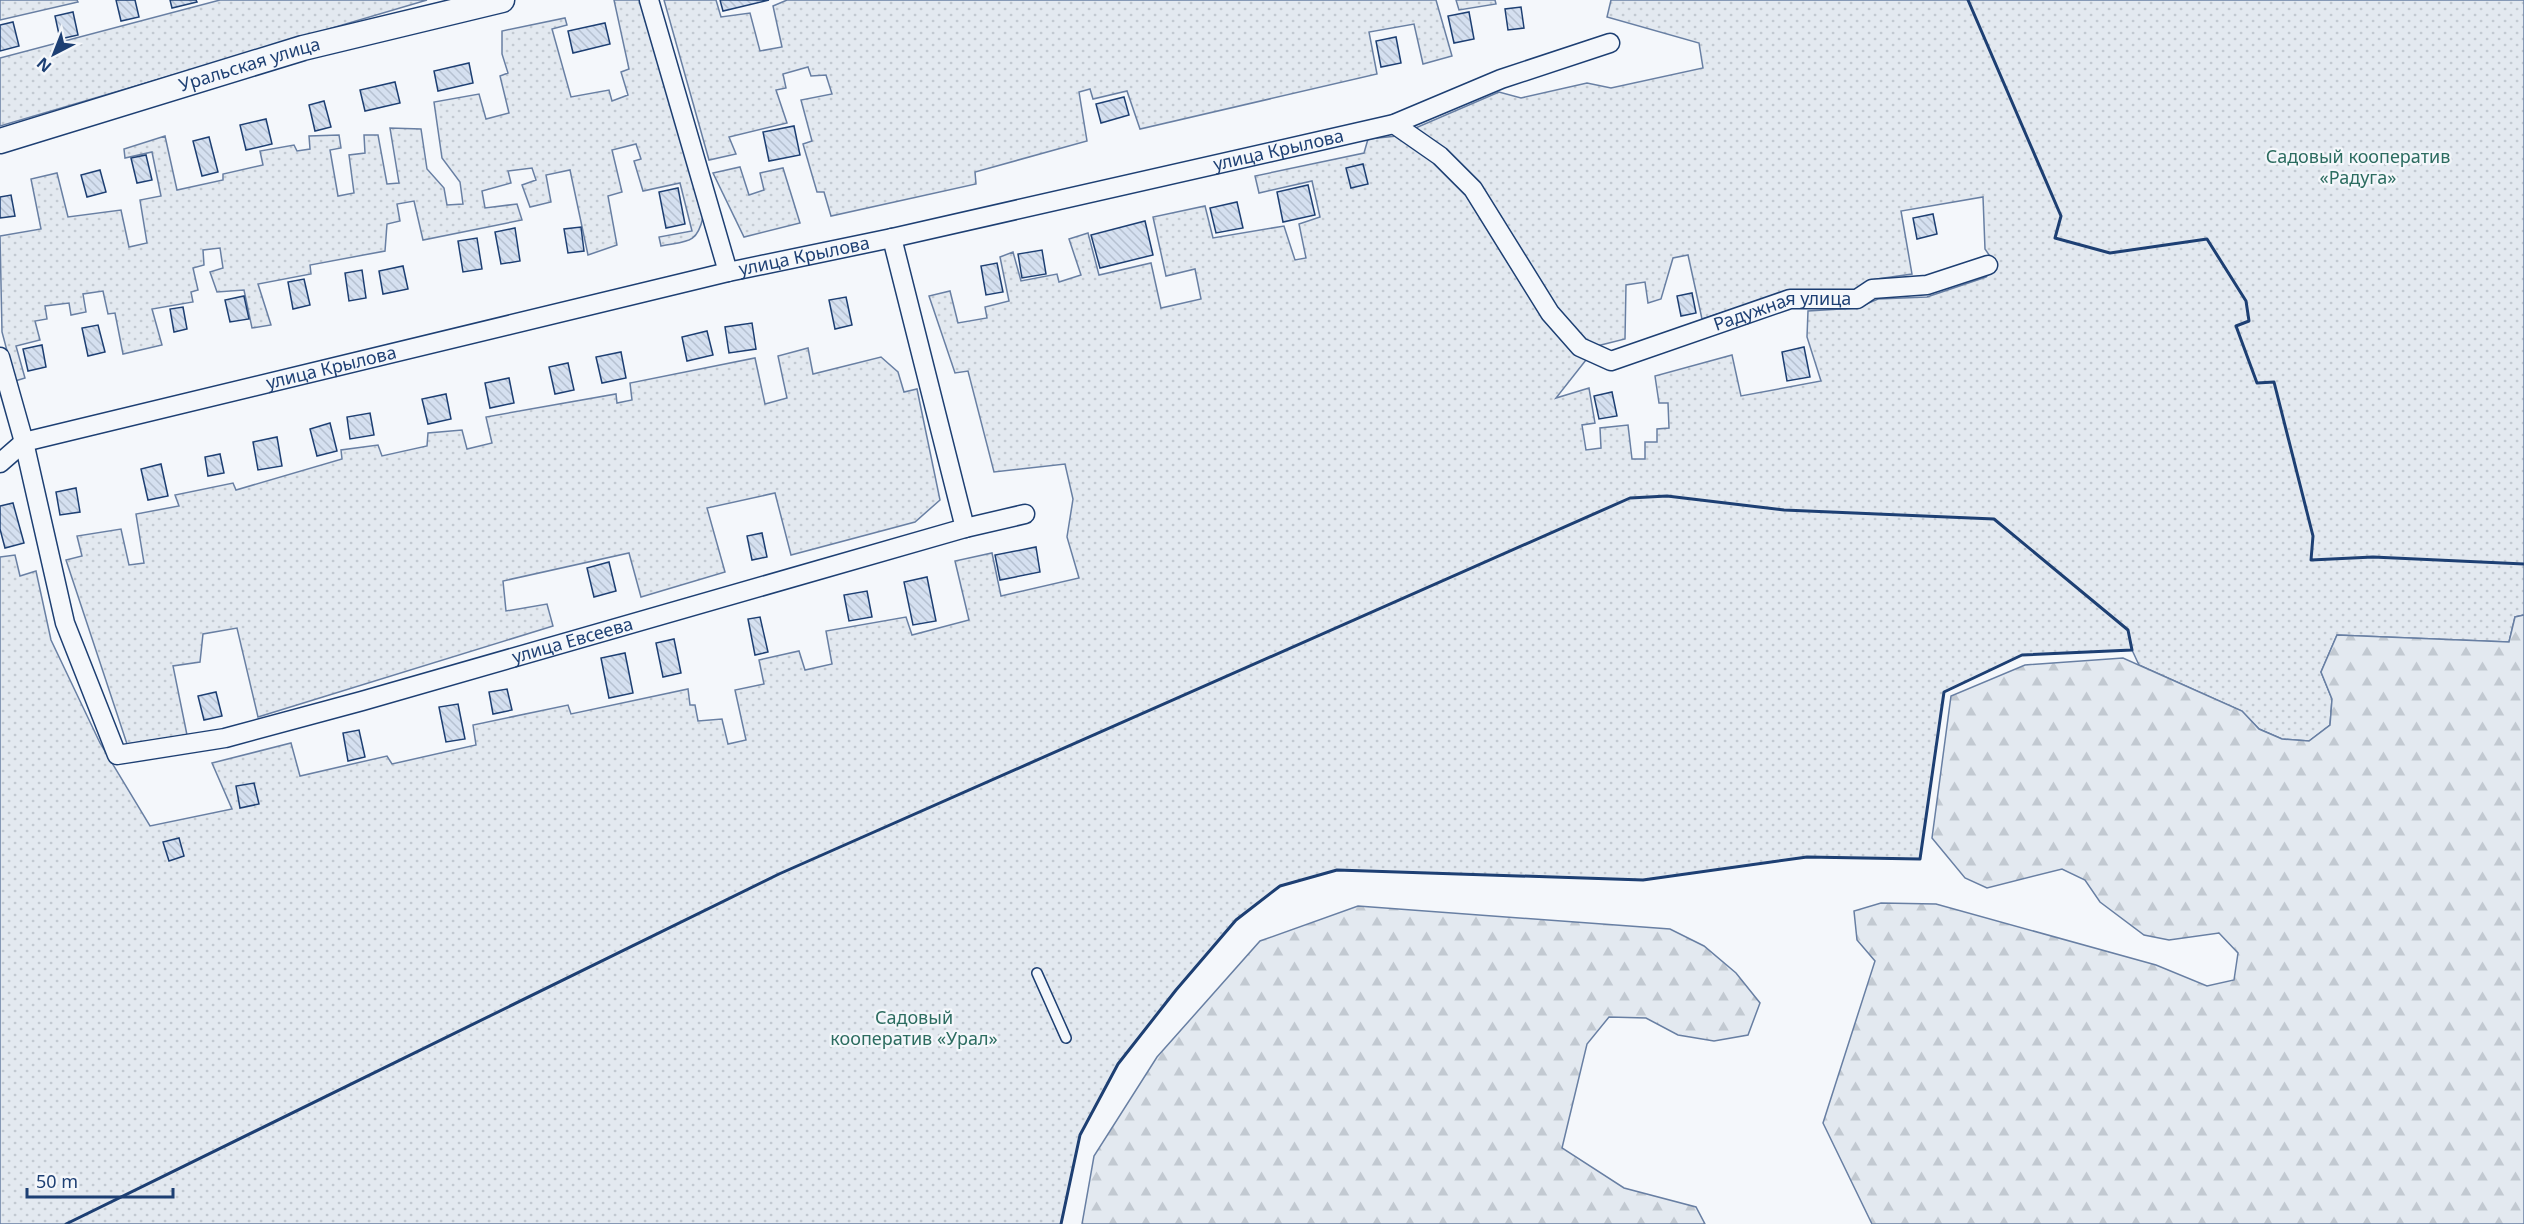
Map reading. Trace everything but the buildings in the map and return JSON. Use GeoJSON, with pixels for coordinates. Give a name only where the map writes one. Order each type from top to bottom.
{"type":"FeatureCollection","features":[{"type":"Feature","properties":{"kind":"main road","name":"Уральская улица"},"geometry":{"type":"LineString","coordinates":[[0,141],[303,48],[493,1]]}},
{"type":"Feature","properties":{"kind":"street"},"geometry":{"type":"LineString","coordinates":[[649,0],[728,272]]}},
{"type":"Feature","properties":{"kind":"street","name":"улица Крылова"},"geometry":{"type":"LineString","coordinates":[[0,463],[24,442],[728,272],[892,238],[1394,124],[1501,79],[1610,43]]}},
{"type":"Feature","properties":{"kind":"street","name":"Радужная улица"},"geometry":{"type":"LineString","coordinates":[[1394,124],[1440,156],[1473,189],[1550,313],[1580,346],[1611,361],[1790,299],[1857,299],[1872,289],[1927,285],[1989,265]]}},
{"type":"Feature","properties":{"kind":"street"},"geometry":{"type":"LineString","coordinates":[[892,238],[965,528]]}},
{"type":"Feature","properties":{"kind":"street"},"geometry":{"type":"LineString","coordinates":[[0,357],[24,442]]}},
{"type":"Feature","properties":{"kind":"street","name":"улица Евсеева"},"geometry":{"type":"LineString","coordinates":[[24,442],[65,623],[117,755],[225,738],[362,701],[965,528],[1025,514]]}},
{"type":"Feature","properties":{"kind":"lane"},"geometry":{"type":"LineString","coordinates":[[1037,973],[1066,1038]]}},
{"type":"Feature","properties":{"kind":"green space"},"geometry":{"type":"Polygon","coordinates":[[[0,0],[77,0],[78,2],[0,20],[0,0]]]}},
{"type":"Feature","properties":{"kind":"green space"},"geometry":{"type":"Polygon","coordinates":[[[220,0],[427,0],[0,126],[0,58],[220,0]]]}},
{"type":"Feature","properties":{"kind":"green space"},"geometry":{"type":"Polygon","coordinates":[[[614,0],[642,0],[703,217],[694,237],[684,242],[661,246],[659,237],[692,231],[680,183],[643,191],[634,161],[641,159],[636,144],[612,150],[622,192],[608,196],[617,245],[588,255],[570,170],[546,175],[551,202],[530,207],[522,185],[536,180],[532,168],[508,171],[511,183],[482,191],[485,208],[517,204],[522,220],[423,240],[414,201],[397,204],[400,221],[387,224],[385,251],[310,265],[311,274],[258,284],[271,325],[252,328],[244,290],[217,292],[210,272],[223,268],[220,248],[203,250],[204,265],[193,268],[198,290],[191,292],[193,302],[152,309],[162,345],[123,354],[115,313],[108,314],[103,291],[83,294],[86,312],[71,315],[69,303],[45,306],[47,319],[35,321],[40,340],[16,346],[25,378],[15,381],[2,332],[0,236],[41,229],[31,179],[57,173],[68,217],[121,210],[129,247],[147,243],[140,200],[161,196],[152,152],[125,158],[124,149],[165,136],[177,190],[223,180],[223,174],[263,165],[260,151],[294,145],[297,151],[310,149],[309,136],[339,135],[341,148],[330,150],[338,196],[354,193],[349,155],[365,153],[364,135],[378,135],[387,184],[399,183],[390,128],[421,129],[427,169],[444,188],[447,205],[463,204],[460,182],[442,158],[434,102],[479,94],[486,119],[509,113],[500,76],[508,73],[502,54],[502,31],[565,18],[567,25],[552,29],[571,97],[609,90],[612,101],[628,95],[621,72],[629,69],[614,0]]]}},
{"type":"Feature","properties":{"kind":"green space"},"geometry":{"type":"Polygon","coordinates":[[[664,0],[716,0],[721,17],[750,13],[760,51],[782,47],[773,6],[787,0],[1436,0],[1452,56],[1423,64],[1414,24],[1369,32],[1377,74],[1140,129],[1127,91],[1093,99],[1090,89],[1079,92],[1087,141],[975,172],[976,184],[831,216],[824,192],[817,192],[803,144],[812,141],[801,100],[832,94],[826,75],[811,76],[808,67],[783,74],[786,88],[776,90],[787,123],[729,137],[736,154],[709,160],[664,0]]]}},
{"type":"Feature","properties":{"kind":"green space"},"geometry":{"type":"Polygon","coordinates":[[[1456,0],[1495,0],[1496,4],[1459,10],[1456,0]]]}},
{"type":"Feature","properties":{"kind":"green space"},"geometry":{"type":"Polygon","coordinates":[[[1611,0],[2524,0],[2524,615],[2515,617],[2509,642],[2337,635],[2321,672],[2332,699],[2330,725],[2309,741],[2282,739],[2259,729],[2242,711],[2139,665],[2132,650],[2022,655],[1944,692],[1920,859],[1807,857],[1643,880],[1337,870],[1280,886],[1236,920],[1176,990],[1118,1064],[1080,1135],[1061,1224],[0,1224],[0,557],[15,555],[20,576],[36,571],[51,640],[100,743],[150,826],[232,809],[212,763],[291,743],[300,776],[387,756],[392,764],[476,745],[473,725],[568,705],[571,714],[688,689],[690,705],[695,705],[698,721],[722,719],[728,744],[746,740],[735,690],[764,684],[759,660],[799,651],[805,670],[832,664],[826,631],[906,617],[912,635],[969,620],[955,561],[992,553],[1001,596],[1079,578],[1067,537],[1073,499],[1065,464],[994,472],[968,371],[955,373],[929,296],[950,291],[958,323],[987,318],[985,307],[1009,301],[1000,257],[1013,252],[1021,281],[1057,274],[1059,282],[1081,275],[1069,239],[1088,233],[1099,275],[1151,263],[1161,308],[1201,299],[1195,269],[1166,276],[1153,217],[1205,206],[1213,238],[1284,226],[1295,260],[1306,258],[1299,224],[1320,217],[1312,181],[1259,193],[1255,176],[1364,153],[1368,139],[1397,136],[1499,92],[1521,98],[1587,83],[1611,88],[1703,68],[1699,43],[1607,17],[1611,0]],[[1983,197],[1901,211],[1912,274],[1877,279],[1854,291],[1786,292],[1702,319],[1688,255],[1673,258],[1661,299],[1648,303],[1645,282],[1626,285],[1625,339],[1597,346],[1556,398],[1589,388],[1595,423],[1582,425],[1586,450],[1601,448],[1600,428],[1628,425],[1632,459],[1645,459],[1645,442],[1657,442],[1657,429],[1669,428],[1668,403],[1659,403],[1655,376],[1732,355],[1741,396],[1821,381],[1807,337],[1808,311],[1857,308],[1878,299],[1927,297],[1986,277],[1996,265],[1985,249],[1983,197]]]}},
{"type":"Feature","properties":{"kind":"green space"},"geometry":{"type":"Polygon","coordinates":[[[740,167],[749,195],[764,190],[760,173],[783,168],[800,223],[744,237],[713,173],[740,167]]]}},
{"type":"Feature","properties":{"kind":"green space"},"geometry":{"type":"Polygon","coordinates":[[[808,348],[813,374],[881,357],[898,372],[904,392],[917,389],[940,500],[915,522],[791,555],[775,493],[707,508],[725,572],[641,597],[629,553],[503,581],[506,611],[547,604],[553,626],[258,717],[237,628],[203,634],[200,662],[173,666],[187,735],[127,744],[66,560],[82,556],[77,536],[121,529],[129,565],[144,563],[136,514],[179,506],[175,495],[233,483],[236,490],[342,459],[341,450],[378,445],[382,456],[427,446],[428,433],[462,430],[467,449],[492,443],[486,417],[616,394],[617,403],[632,400],[630,383],[755,358],[765,404],[787,398],[778,356],[808,348]]]}},
{"type":"Feature","properties":{"kind":"green space"},"geometry":{"type":"Polygon","coordinates":[[[2524,615],[2524,1224],[1872,1224],[1823,1123],[1875,961],[1857,940],[1854,911],[1881,903],[1936,904],[2156,965],[2207,986],[2234,980],[2238,953],[2219,933],[2169,940],[2144,935],[2100,902],[2085,880],[2062,869],[1987,888],[1965,878],[1932,838],[1951,696],[2025,665],[2123,658],[2242,711],[2259,729],[2282,739],[2309,741],[2330,725],[2332,699],[2321,672],[2337,635],[2509,642],[2515,617],[2524,615]]]}},
{"type":"Feature","properties":{"kind":"green space"},"geometry":{"type":"Polygon","coordinates":[[[1358,906],[1670,929],[1704,946],[1736,973],[1760,1003],[1748,1035],[1714,1041],[1678,1035],[1646,1018],[1609,1017],[1587,1044],[1562,1148],[1624,1188],[1696,1207],[1705,1224],[1082,1224],[1094,1156],[1157,1057],[1260,941],[1358,906]]]}},
{"type":"Feature","properties":{"kind":"wall"},"geometry":{"type":"LineString","coordinates":[[1968,0],[2061,216],[2055,238],[2110,253],[2207,239],[2246,301],[2249,321],[2236,326],[2257,383],[2274,382],[2313,536],[2311,560],[2373,557],[2524,564]]}},
{"type":"Feature","properties":{"kind":"wall"},"geometry":{"type":"LineString","coordinates":[[66,1224],[779,874],[1630,498],[1667,496],[1784,510],[1994,519],[2128,630],[2132,650],[2022,655],[1944,692],[1920,859],[1807,857],[1643,880],[1337,870],[1280,886],[1236,920],[1176,990],[1118,1064],[1080,1135],[1061,1224]]}},
{"type":"Feature","properties":{"kind":"park label","name":"Садовый кооператив «Радуга»"},"geometry":{"type":"Point","coordinates":[2358,167]}},
{"type":"Feature","properties":{"kind":"park label","name":"Садовый кооператив «Урал»"},"geometry":{"type":"Point","coordinates":[914,1028]}}]}
